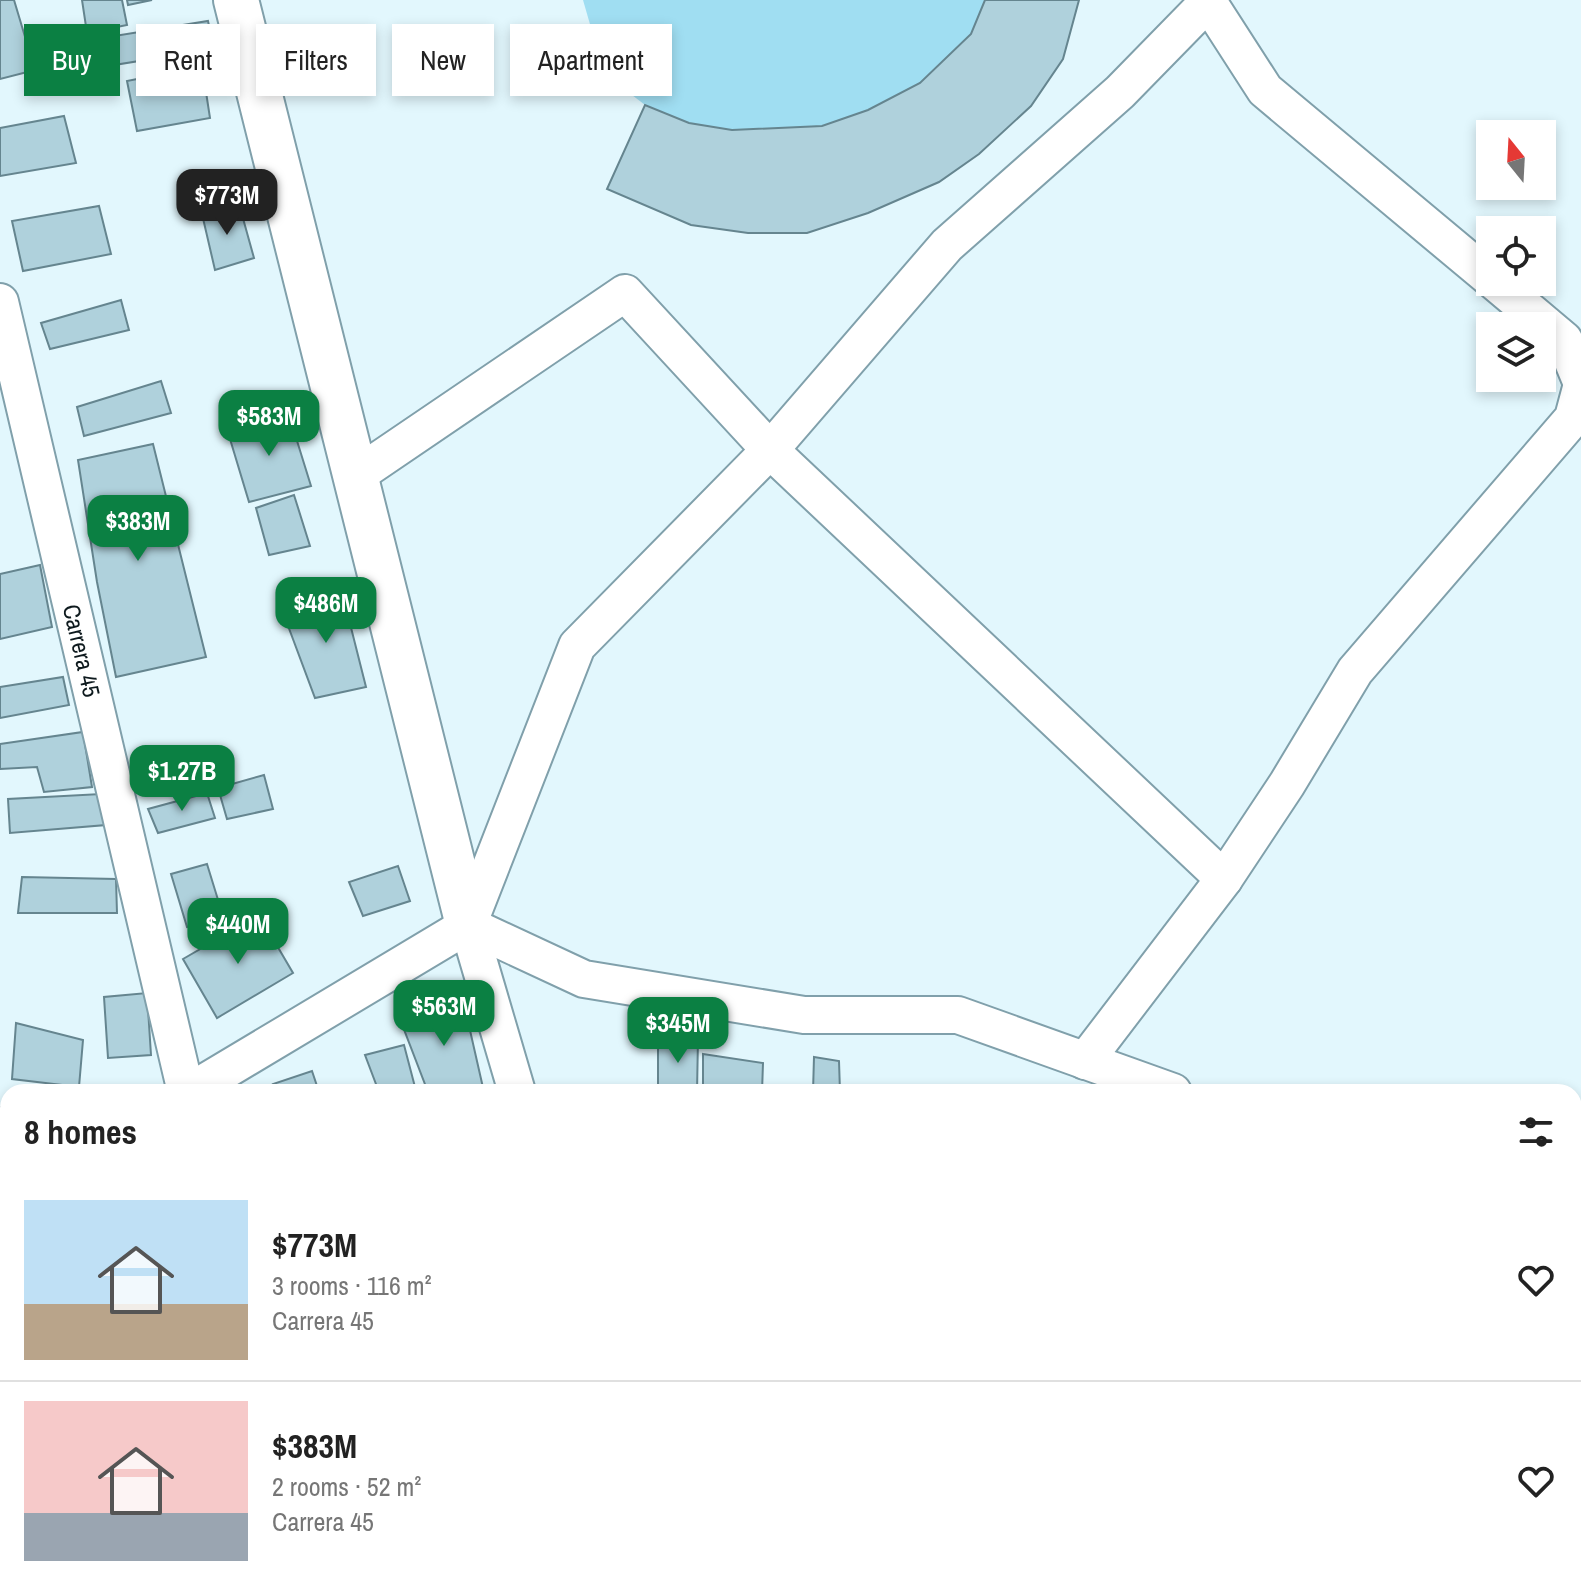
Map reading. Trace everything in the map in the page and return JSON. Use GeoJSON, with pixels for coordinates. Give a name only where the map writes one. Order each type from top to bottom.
{"type":"FeatureCollection","features":[{"type":"Feature","properties":{"kind":"street"},"geometry":{"type":"LineString","coordinates":[[236,0],[468,925],[515,1084]]}},
{"type":"Feature","properties":{"kind":"street"},"geometry":{"type":"LineString","coordinates":[[201,1084],[468,925],[577,646],[770,450],[947,245],[1120,92],[1209,1],[1265,90],[1476,266]]}},
{"type":"Feature","properties":{"kind":"street"},"geometry":{"type":"LineString","coordinates":[[354,477],[625,293],[770,450],[1224,879]]}},
{"type":"Feature","properties":{"kind":"street"},"geometry":{"type":"LineString","coordinates":[[1512,296],[1564,340],[1581,381]]}},
{"type":"Feature","properties":{"kind":"street","name":"Carrera 45"},"geometry":{"type":"LineString","coordinates":[[0,302],[186,1084]]}},
{"type":"Feature","properties":{"kind":"street"},"geometry":{"type":"LineString","coordinates":[[1085,1061],[1224,879],[1287,784],[1355,671],[1573,418],[1581,388]]}},
{"type":"Feature","properties":{"kind":"street"},"geometry":{"type":"LineString","coordinates":[[468,925],[584,979],[804,1015],[958,1015],[1150,1084]]}},
{"type":"Feature","properties":{"kind":"shaded area"},"geometry":{"type":"Polygon","coordinates":[[[583,0],[985,0],[971,34],[920,83],[868,110],[822,126],[732,130],[689,123],[645,105],[633,96],[672,96],[672,24],[590,24],[583,0]]]}},
{"type":"Feature","properties":{"kind":"building"},"geometry":{"type":"Polygon","coordinates":[[[0,0],[14,0],[24,33],[24,73],[0,79],[0,0]]]}},
{"type":"Feature","properties":{"kind":"building"},"geometry":{"type":"Polygon","coordinates":[[[82,0],[122,0],[127,25],[86,24],[82,0]]]}},
{"type":"Feature","properties":{"kind":"building"},"geometry":{"type":"Polygon","coordinates":[[[127,0],[152,0],[128,5],[127,0]]]}},
{"type":"Feature","properties":{"kind":"building"},"geometry":{"type":"Polygon","coordinates":[[[985,0],[1079,0],[1063,59],[1031,106],[979,154],[939,182],[868,213],[807,233],[748,233],[691,225],[607,189],[645,105],[689,123],[732,130],[822,126],[868,110],[920,83],[971,34],[985,0]]]}},
{"type":"Feature","properties":{"kind":"building"},"geometry":{"type":"Polygon","coordinates":[[[136,33],[136,61],[120,64],[120,35],[136,33]]]}},
{"type":"Feature","properties":{"kind":"building"},"geometry":{"type":"Polygon","coordinates":[[[136,79],[136,96],[207,96],[210,118],[137,131],[127,81],[136,79]]]}},
{"type":"Feature","properties":{"kind":"building"},"geometry":{"type":"Polygon","coordinates":[[[64,116],[76,163],[0,176],[0,128],[64,116]]]}},
{"type":"Feature","properties":{"kind":"building"},"geometry":{"type":"Polygon","coordinates":[[[239,204],[254,258],[215,270],[202,214],[239,204]]]}},
{"type":"Feature","properties":{"kind":"building"},"geometry":{"type":"Polygon","coordinates":[[[99,206],[111,254],[23,271],[12,221],[99,206]]]}},
{"type":"Feature","properties":{"kind":"building"},"geometry":{"type":"Polygon","coordinates":[[[121,300],[129,330],[50,349],[41,323],[121,300]]]}},
{"type":"Feature","properties":{"kind":"building"},"geometry":{"type":"Polygon","coordinates":[[[161,381],[171,413],[84,436],[77,407],[161,381]]]}},
{"type":"Feature","properties":{"kind":"building"},"geometry":{"type":"Polygon","coordinates":[[[289,415],[311,486],[249,502],[227,429],[289,415]]]}},
{"type":"Feature","properties":{"kind":"building"},"geometry":{"type":"Polygon","coordinates":[[[153,444],[206,657],[116,677],[78,460],[153,444]]]}},
{"type":"Feature","properties":{"kind":"building"},"geometry":{"type":"Polygon","coordinates":[[[294,495],[310,546],[269,555],[256,508],[294,495]]]}},
{"type":"Feature","properties":{"kind":"building"},"geometry":{"type":"Polygon","coordinates":[[[40,565],[52,627],[0,639],[0,574],[40,565]]]}},
{"type":"Feature","properties":{"kind":"building"},"geometry":{"type":"Polygon","coordinates":[[[342,592],[366,687],[315,698],[281,607],[342,592]]]}},
{"type":"Feature","properties":{"kind":"building"},"geometry":{"type":"Polygon","coordinates":[[[63,677],[69,705],[0,718],[0,687],[63,677]]]}},
{"type":"Feature","properties":{"kind":"building"},"geometry":{"type":"Polygon","coordinates":[[[83,732],[92,787],[44,792],[37,767],[0,769],[0,744],[83,732]]]}},
{"type":"Feature","properties":{"kind":"building"},"geometry":{"type":"Polygon","coordinates":[[[264,775],[273,809],[227,819],[218,788],[264,775]]]}},
{"type":"Feature","properties":{"kind":"building"},"geometry":{"type":"Polygon","coordinates":[[[207,793],[215,818],[158,833],[148,809],[207,793]]]}},
{"type":"Feature","properties":{"kind":"building"},"geometry":{"type":"Polygon","coordinates":[[[101,794],[106,825],[10,833],[8,799],[101,794]]]}},
{"type":"Feature","properties":{"kind":"building"},"geometry":{"type":"Polygon","coordinates":[[[207,864],[223,916],[187,927],[171,874],[207,864]]]}},
{"type":"Feature","properties":{"kind":"building"},"geometry":{"type":"Polygon","coordinates":[[[398,866],[410,901],[363,916],[349,882],[398,866]]]}},
{"type":"Feature","properties":{"kind":"building"},"geometry":{"type":"Polygon","coordinates":[[[22,877],[116,879],[117,913],[18,913],[22,877]]]}},
{"type":"Feature","properties":{"kind":"building"},"geometry":{"type":"Polygon","coordinates":[[[259,915],[293,973],[217,1018],[183,959],[259,915]]]}},
{"type":"Feature","properties":{"kind":"building"},"geometry":{"type":"Polygon","coordinates":[[[147,993],[151,1055],[108,1058],[104,997],[147,993]]]}},
{"type":"Feature","properties":{"kind":"building"},"geometry":{"type":"Polygon","coordinates":[[[462,995],[482,1084],[425,1084],[400,1019],[462,995]]]}},
{"type":"Feature","properties":{"kind":"building"},"geometry":{"type":"Polygon","coordinates":[[[16,1023],[83,1040],[79,1084],[12,1079],[16,1023]]]}},
{"type":"Feature","properties":{"kind":"building"},"geometry":{"type":"Polygon","coordinates":[[[698,1038],[697,1084],[658,1084],[658,1040],[698,1038]]]}},
{"type":"Feature","properties":{"kind":"building"},"geometry":{"type":"Polygon","coordinates":[[[404,1045],[414,1084],[376,1084],[365,1055],[404,1045]]]}},
{"type":"Feature","properties":{"kind":"building"},"geometry":{"type":"Polygon","coordinates":[[[703,1054],[763,1063],[762,1084],[703,1084],[703,1054]]]}},
{"type":"Feature","properties":{"kind":"building"},"geometry":{"type":"Polygon","coordinates":[[[814,1057],[839,1061],[840,1084],[813,1084],[814,1057]]]}},
{"type":"Feature","properties":{"kind":"building"},"geometry":{"type":"Polygon","coordinates":[[[312,1071],[316,1084],[273,1084],[312,1071]]]}}]}
